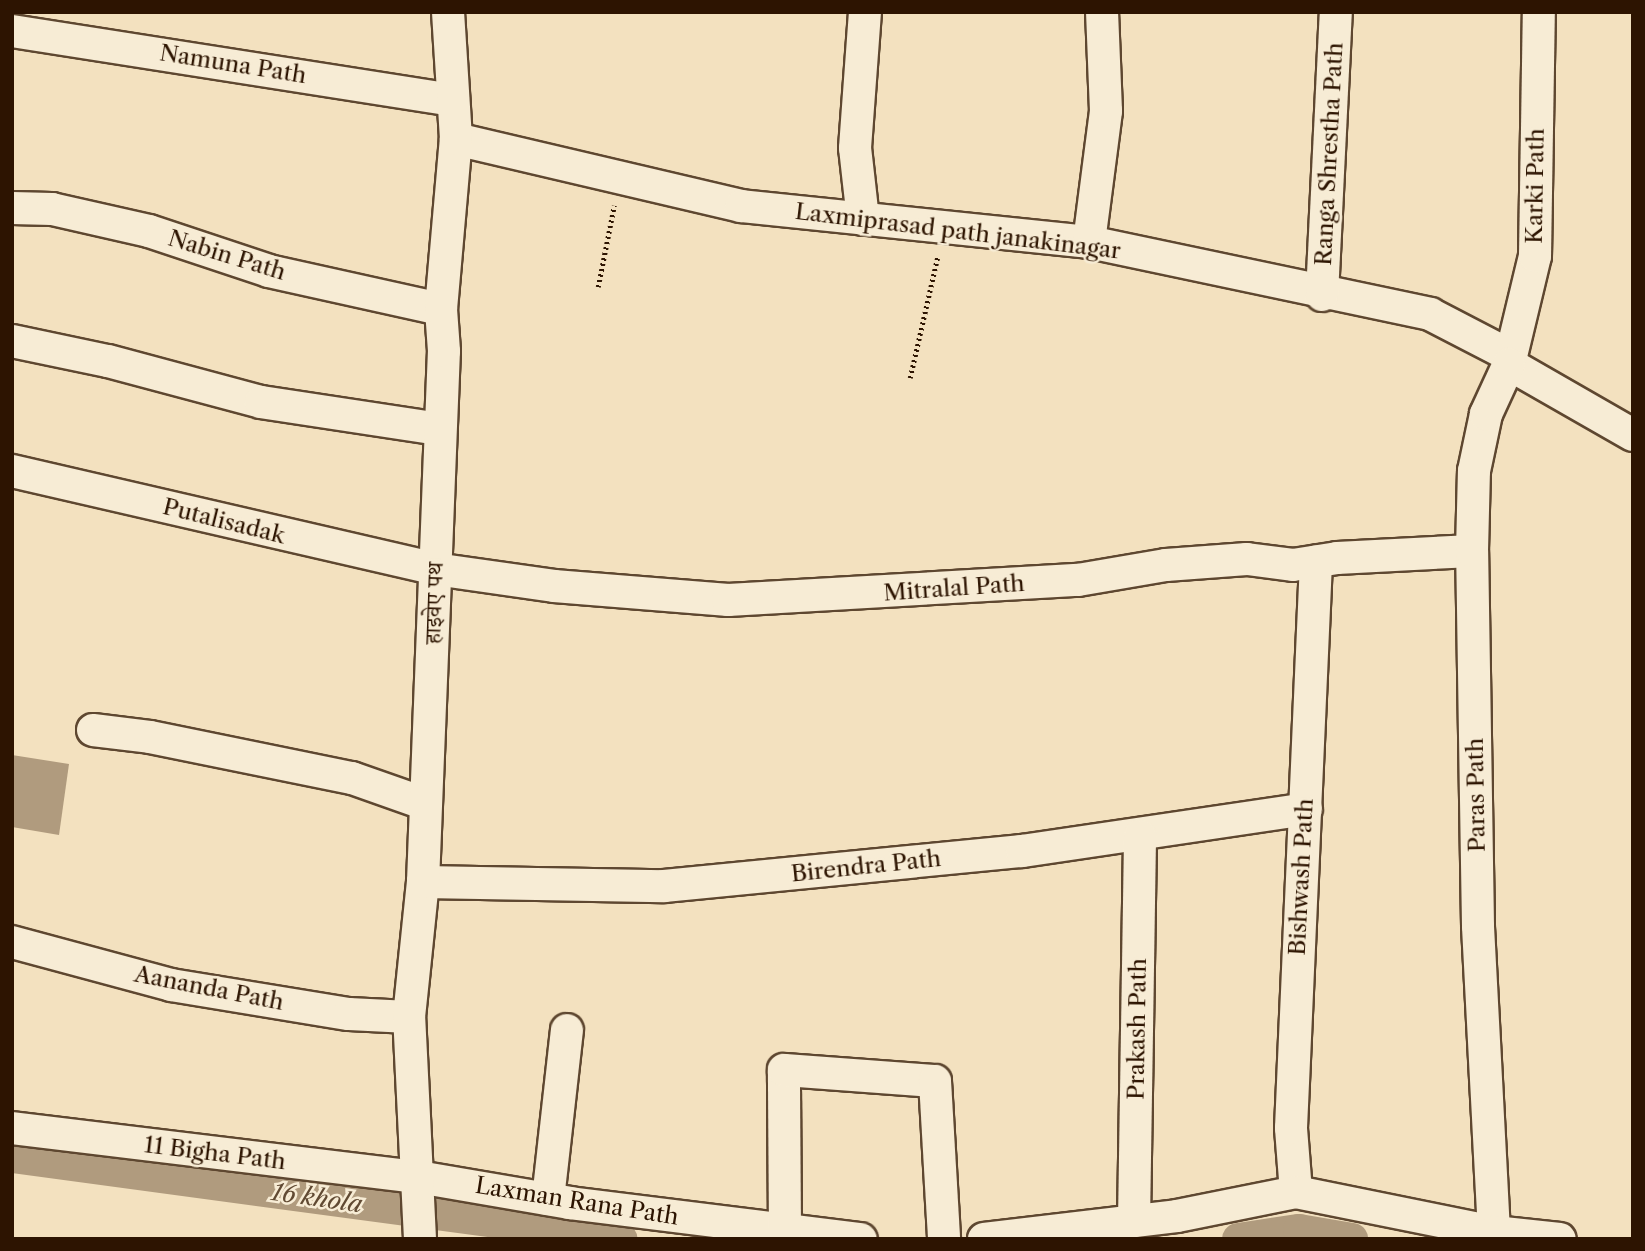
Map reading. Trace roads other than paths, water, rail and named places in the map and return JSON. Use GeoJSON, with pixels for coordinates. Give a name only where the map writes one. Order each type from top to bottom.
{"type":"FeatureCollection","features":[{"type":"Feature","properties":{"kind":"street","name":"हाइवेए पथ"},"geometry":{"type":"LineString","coordinates":[[420,1237],[409,1017],[423,882],[444,351],[441,309],[456,139],[448,12]]}},
{"type":"Feature","properties":{"kind":"street"},"geometry":{"type":"LineString","coordinates":[[863,219],[856,148],[865,12]]}},
{"type":"Feature","properties":{"kind":"street"},"geometry":{"type":"LineString","coordinates":[[1089,242],[1106,111],[1102,12]]}},
{"type":"Feature","properties":{"kind":"street","name":"Ranga Shrestha Path"},"geometry":{"type":"LineString","coordinates":[[1322,295],[1336,12]]}},
{"type":"Feature","properties":{"kind":"street","name":"Karki Path"},"geometry":{"type":"LineString","coordinates":[[1510,360],[1535,257],[1539,12]]}},
{"type":"Feature","properties":{"kind":"street","name":"Namuna Path"},"geometry":{"type":"LineString","coordinates":[[12,31],[453,100]]}},
{"type":"Feature","properties":{"kind":"street","name":"Laxmiprasad path janakinagar"},"geometry":{"type":"LineString","coordinates":[[456,139],[741,206],[1089,242],[1322,295],[1430,314],[1633,435]]}},
{"type":"Feature","properties":{"kind":"street","name":"Nabin Path"},"geometry":{"type":"LineString","coordinates":[[12,208],[52,209],[149,230],[269,271],[441,309]]}},
{"type":"Feature","properties":{"kind":"street"},"geometry":{"type":"LineString","coordinates":[[12,341],[108,360],[261,402],[439,429]]}},
{"type":"Feature","properties":{"kind":"street","name":"Paras Path"},"geometry":{"type":"LineString","coordinates":[[1494,1232],[1478,926],[1472,551],[1474,471],[1486,414],[1510,360]]}},
{"type":"Feature","properties":{"kind":"street","name":"Putalisadak"},"geometry":{"type":"LineString","coordinates":[[12,471],[435,569]]}},
{"type":"Feature","properties":{"kind":"street","name":"Mitralal Path"},"geometry":{"type":"LineString","coordinates":[[435,569],[554,586],[728,600],[1078,580],[1166,565],[1233,560],[1293,565],[1472,551]]}},
{"type":"Feature","properties":{"kind":"street","name":"Bishwash Path"},"geometry":{"type":"LineString","coordinates":[[1296,1192],[1291,1128],[1316,562]]}},
{"type":"Feature","properties":{"kind":"street"},"geometry":{"type":"LineString","coordinates":[[93,730],[150,737],[352,778],[426,804]]}},
{"type":"Feature","properties":{"kind":"street","name":"Birendra Path"},"geometry":{"type":"LineString","coordinates":[[423,882],[664,886],[1140,836],[1306,808]]}},
{"type":"Feature","properties":{"kind":"street","name":"Prakash Path"},"geometry":{"type":"LineString","coordinates":[[1134,1221],[1140,836]]}},
{"type":"Feature","properties":{"kind":"street","name":"Aananda Path"},"geometry":{"type":"LineString","coordinates":[[12,943],[171,985],[349,1014],[409,1017]]}},
{"type":"Feature","properties":{"kind":"street"},"geometry":{"type":"LineString","coordinates":[[548,1199],[566,1030]]}},
{"type":"Feature","properties":{"kind":"street"},"geometry":{"type":"LineString","coordinates":[[785,1230],[784,1070],[935,1081],[944,1239]]}},
{"type":"Feature","properties":{"kind":"street","name":"11 Bigha Path"},"geometry":{"type":"LineString","coordinates":[[12,1128],[419,1186]]}},
{"type":"Feature","properties":{"kind":"street","name":"Laxman Rana Path"},"geometry":{"type":"LineString","coordinates":[[419,1186],[548,1199],[861,1239]]}},
{"type":"Feature","properties":{"kind":"street"},"geometry":{"type":"LineString","coordinates":[[984,1239],[1134,1221],[1296,1192],[1494,1232],[1560,1239]]}},
{"type":"Feature","properties":{"kind":"waterway","name":"16 khola"},"geometry":{"type":"LineString","coordinates":[[12,1157],[622,1239]]}},
{"type":"Feature","properties":{"kind":"waterway","name":"16 khola"},"geometry":{"type":"LineString","coordinates":[[1238,1239],[1299,1230],[1352,1239]]}}]}
